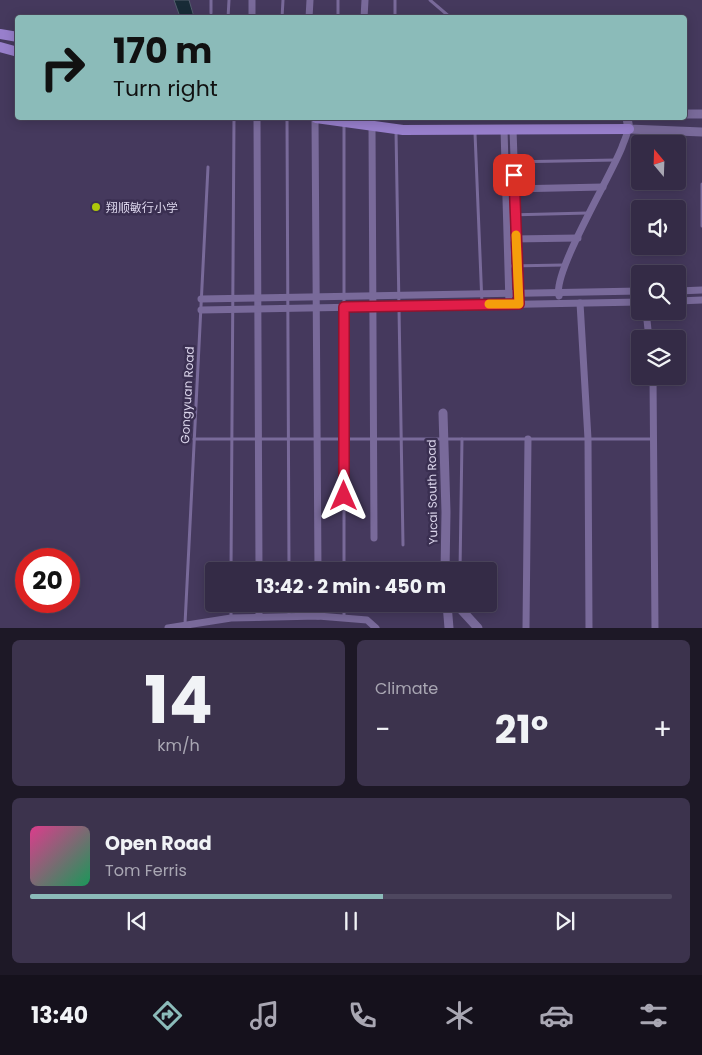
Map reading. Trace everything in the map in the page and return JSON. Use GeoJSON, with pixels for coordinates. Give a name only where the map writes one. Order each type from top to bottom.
{"type":"FeatureCollection","features":[{"type":"Feature","properties":{"kind":"main road"},"geometry":{"type":"LineString","coordinates":[[0,34],[15,36]]}},
{"type":"Feature","properties":{"kind":"main road"},"geometry":{"type":"LineString","coordinates":[[0,47],[15,51]]}},
{"type":"Feature","properties":{"kind":"main road"},"geometry":{"type":"LineString","coordinates":[[330,120],[396,129],[629,129]]}},
{"type":"Feature","properties":{"kind":"street"},"geometry":{"type":"LineString","coordinates":[[252,0],[252,15]]}},
{"type":"Feature","properties":{"kind":"street"},"geometry":{"type":"LineString","coordinates":[[309,15],[310,0]]}},
{"type":"Feature","properties":{"kind":"street"},"geometry":{"type":"LineString","coordinates":[[364,15],[365,0]]}},
{"type":"Feature","properties":{"kind":"street"},"geometry":{"type":"LineString","coordinates":[[687,114],[702,114]]}},
{"type":"Feature","properties":{"kind":"street"},"geometry":{"type":"LineString","coordinates":[[257,120],[258,562]]}},
{"type":"Feature","properties":{"kind":"street"},"geometry":{"type":"LineString","coordinates":[[316,120],[318,562]]}},
{"type":"Feature","properties":{"kind":"street"},"geometry":{"type":"LineString","coordinates":[[561,303],[558,293],[564,265],[617,160],[629,129],[628,120]]}},
{"type":"Feature","properties":{"kind":"street"},"geometry":{"type":"LineString","coordinates":[[372,126],[374,538]]}},
{"type":"Feature","properties":{"kind":"street"},"geometry":{"type":"LineString","coordinates":[[508,129],[514,162],[519,304]]}},
{"type":"Feature","properties":{"kind":"street"},"geometry":{"type":"LineString","coordinates":[[508,129],[505,162],[509,304]]}},
{"type":"Feature","properties":{"kind":"street"},"geometry":{"type":"LineString","coordinates":[[629,129],[702,132]]}},
{"type":"Feature","properties":{"kind":"street"},"geometry":{"type":"LineString","coordinates":[[506,189],[603,187]]}},
{"type":"Feature","properties":{"kind":"street"},"geometry":{"type":"LineString","coordinates":[[507,240],[578,238]]}},
{"type":"Feature","properties":{"kind":"street"},"geometry":{"type":"LineString","coordinates":[[686,291],[702,290]]}},
{"type":"Feature","properties":{"kind":"street"},"geometry":{"type":"LineString","coordinates":[[201,299],[631,291]]}},
{"type":"Feature","properties":{"kind":"street"},"geometry":{"type":"LineString","coordinates":[[686,301],[702,300]]}},
{"type":"Feature","properties":{"kind":"street"},"geometry":{"type":"LineString","coordinates":[[201,310],[631,302]]}},
{"type":"Feature","properties":{"kind":"street"},"geometry":{"type":"LineString","coordinates":[[580,303],[588,439],[589,628]]}},
{"type":"Feature","properties":{"kind":"street"},"geometry":{"type":"LineString","coordinates":[[653,385],[655,628]]}},
{"type":"Feature","properties":{"kind":"street","name":"Yucai South Road"},"geometry":{"type":"LineString","coordinates":[[443,413],[445,562]]}},
{"type":"Feature","properties":{"kind":"street"},"geometry":{"type":"LineString","coordinates":[[526,628],[528,439]]}},
{"type":"Feature","properties":{"kind":"street"},"geometry":{"type":"LineString","coordinates":[[259,612],[259,617]]}},
{"type":"Feature","properties":{"kind":"street"},"geometry":{"type":"LineString","coordinates":[[448,612],[449,628]]}},
{"type":"Feature","properties":{"kind":"street"},"geometry":{"type":"LineString","coordinates":[[464,612],[478,628]]}},
{"type":"Feature","properties":{"kind":"street"},"geometry":{"type":"LineString","coordinates":[[168,628],[231,618],[318,616],[368,620],[376,628]]}},
{"type":"Feature","properties":{"kind":"lane"},"geometry":{"type":"LineString","coordinates":[[211,0],[211,13]]}},
{"type":"Feature","properties":{"kind":"lane"},"geometry":{"type":"LineString","coordinates":[[228,15],[229,0]]}},
{"type":"Feature","properties":{"kind":"lane"},"geometry":{"type":"LineString","coordinates":[[282,15],[283,0]]}},
{"type":"Feature","properties":{"kind":"lane"},"geometry":{"type":"LineString","coordinates":[[338,0],[338,15]]}},
{"type":"Feature","properties":{"kind":"lane"},"geometry":{"type":"LineString","coordinates":[[395,0],[395,15]]}},
{"type":"Feature","properties":{"kind":"lane"},"geometry":{"type":"LineString","coordinates":[[430,0],[448,15]]}},
{"type":"Feature","properties":{"kind":"lane"},"geometry":{"type":"LineString","coordinates":[[232,562],[234,120]]}},
{"type":"Feature","properties":{"kind":"lane"},"geometry":{"type":"LineString","coordinates":[[287,120],[289,562]]}},
{"type":"Feature","properties":{"kind":"lane"},"geometry":{"type":"LineString","coordinates":[[344,122],[344,562]]}},
{"type":"Feature","properties":{"kind":"lane"},"geometry":{"type":"LineString","coordinates":[[396,129],[403,545]]}},
{"type":"Feature","properties":{"kind":"lane"},"geometry":{"type":"LineString","coordinates":[[475,130],[482,304]]}},
{"type":"Feature","properties":{"kind":"lane"},"geometry":{"type":"LineString","coordinates":[[505,162],[617,160]]}},
{"type":"Feature","properties":{"kind":"lane","name":"Gongyuan Road"},"geometry":{"type":"LineString","coordinates":[[185,625],[208,167]]}},
{"type":"Feature","properties":{"kind":"lane"},"geometry":{"type":"LineString","coordinates":[[702,184],[702,226]]}},
{"type":"Feature","properties":{"kind":"lane"},"geometry":{"type":"LineString","coordinates":[[506,215],[591,213]]}},
{"type":"Feature","properties":{"kind":"lane"},"geometry":{"type":"LineString","coordinates":[[508,266],[564,265]]}},
{"type":"Feature","properties":{"kind":"lane"},"geometry":{"type":"LineString","coordinates":[[194,439],[655,439]]}},
{"type":"Feature","properties":{"kind":"lane"},"geometry":{"type":"LineString","coordinates":[[460,562],[462,439]]}},
{"type":"Feature","properties":{"kind":"lane"},"geometry":{"type":"LineString","coordinates":[[231,612],[231,618]]}},
{"type":"Feature","properties":{"kind":"lane"},"geometry":{"type":"LineString","coordinates":[[289,612],[289,617]]}},
{"type":"Feature","properties":{"kind":"lane"},"geometry":{"type":"LineString","coordinates":[[344,612],[344,618]]}},
{"type":"Feature","properties":{"kind":"water"},"geometry":{"type":"Polygon","coordinates":[[[174,0],[189,0],[193,15],[179,15],[174,0]]]}},
{"type":"Feature","properties":{"kind":"slow traffic"},"geometry":{"type":"LineString","coordinates":[[489,304],[519,304],[516,235]]}},
{"type":"Feature","properties":{"kind":"place","name":"翔顺敏行小学"},"geometry":{"type":"Point","coordinates":[96,207]}},
{"type":"Feature","properties":{"kind":"route"},"geometry":{"type":"LineString","coordinates":[[344,496],[344,307],[519,304],[514,175]]}}]}
